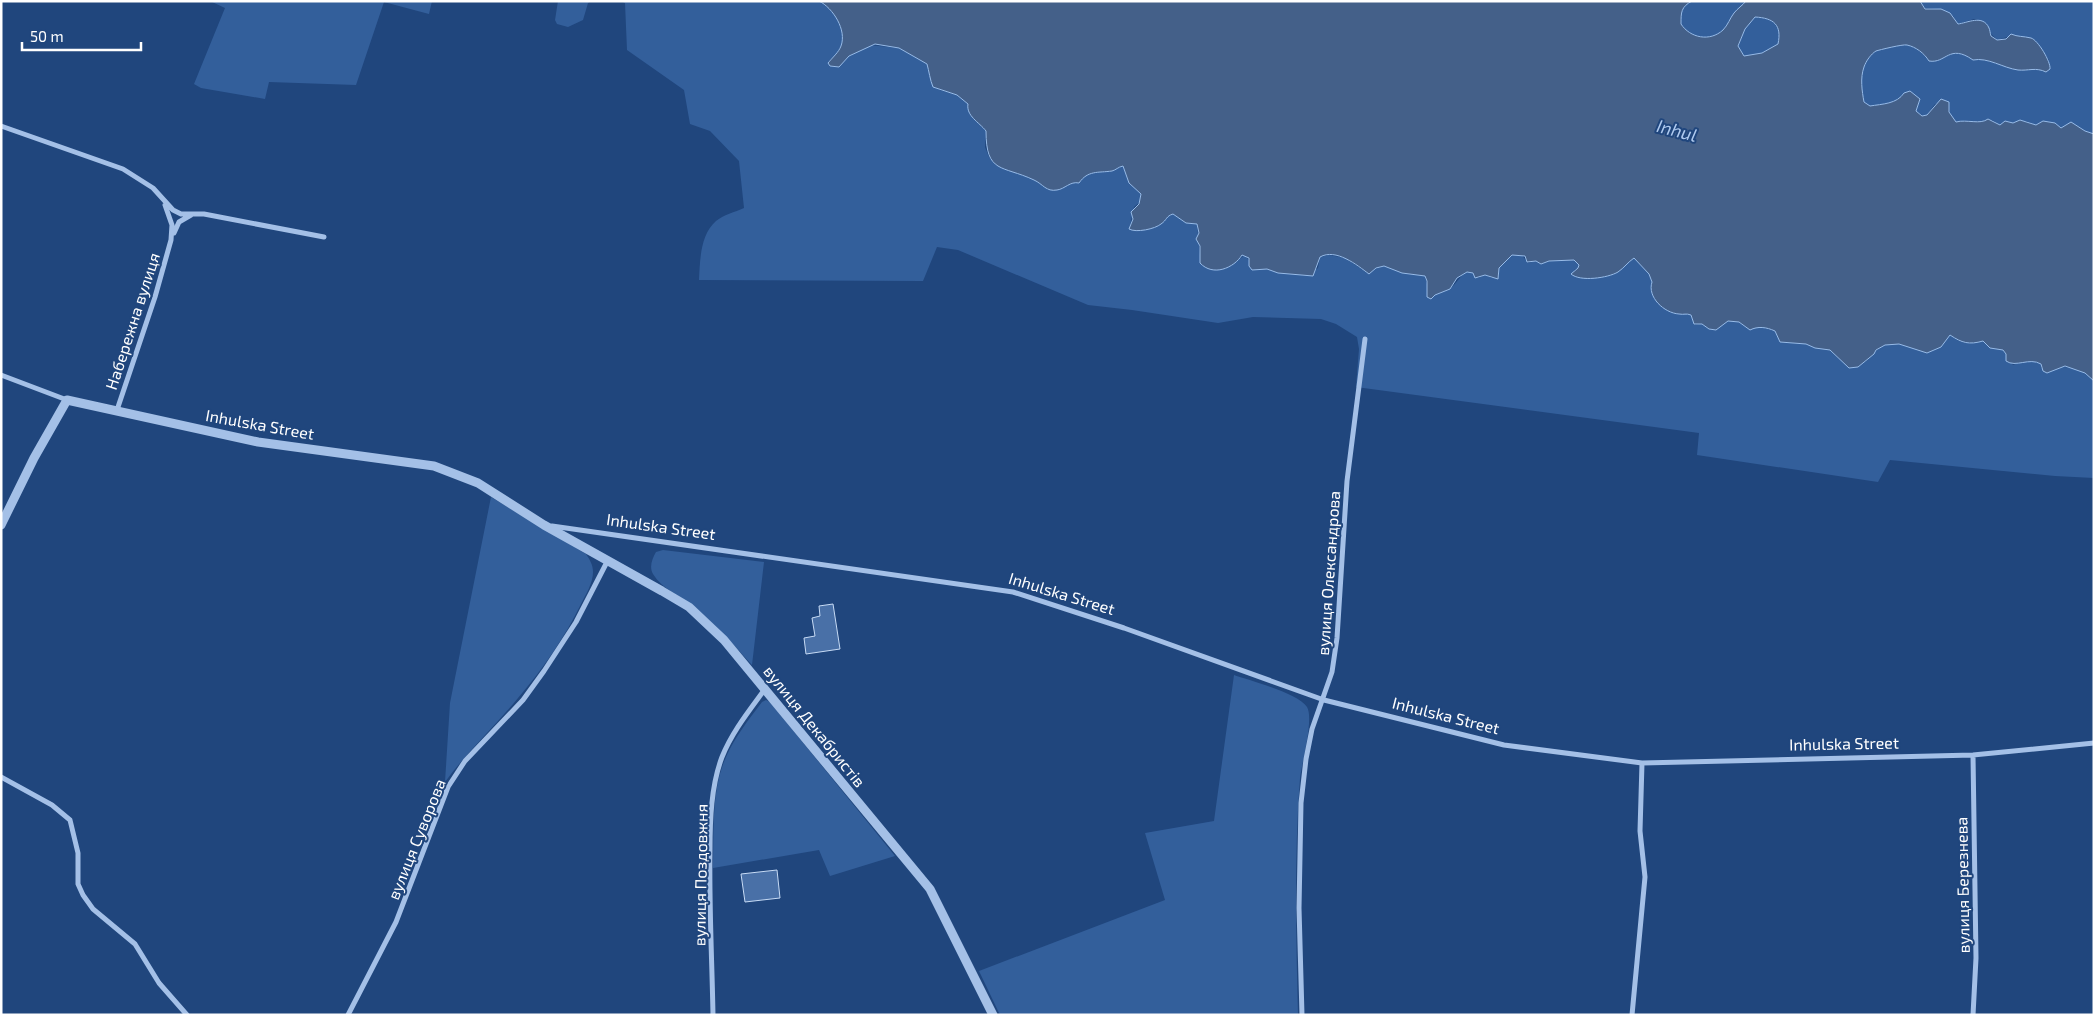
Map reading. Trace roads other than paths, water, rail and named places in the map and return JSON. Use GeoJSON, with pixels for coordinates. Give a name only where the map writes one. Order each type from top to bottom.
{"type":"FeatureCollection","features":[{"type":"Feature","properties":{"kind":"street","name":"Набережна вулиця"},"geometry":{"type":"LineString","coordinates":[[1,126],[123,169],[153,188],[173,210],[191,215],[204,214],[324,237]]}},
{"type":"Feature","properties":{"kind":"street","name":"Набережна вулиця"},"geometry":{"type":"LineString","coordinates":[[163,200],[172,225],[171,240]]}},
{"type":"Feature","properties":{"kind":"street","name":"Набережна вулиця"},"geometry":{"type":"LineString","coordinates":[[117,410],[155,296],[171,240],[179,222],[191,215]]}},
{"type":"Feature","properties":{"kind":"street","name":"вулиця Олександрова"},"geometry":{"type":"LineString","coordinates":[[1302,1015],[1299,908],[1301,803],[1306,759],[1312,729],[1324,700],[1332,672],[1337,638],[1346,481],[1364,339]]}},
{"type":"Feature","properties":{"kind":"street","name":"Inhulska Street"},"geometry":{"type":"LineString","coordinates":[[1,375],[67,400],[258,442],[434,466],[478,483],[544,525],[1013,592],[1124,628],[1324,700],[1504,745],[1642,763],[1973,755],[2094,744]]}},
{"type":"Feature","properties":{"kind":"street"},"geometry":{"type":"LineString","coordinates":[[1,525],[34,458],[67,400]]}},
{"type":"Feature","properties":{"kind":"street","name":"вулиця Декабристів"},"geometry":{"type":"LineString","coordinates":[[544,525],[689,608],[724,640],[930,889],[993,1015]]}},
{"type":"Feature","properties":{"kind":"street","name":"вулиця Суворова"},"geometry":{"type":"LineString","coordinates":[[348,1015],[396,922],[448,787],[465,761],[523,700],[544,671],[576,622],[608,560]]}},
{"type":"Feature","properties":{"kind":"street","name":"вулиця Поздовжня"},"geometry":{"type":"LineString","coordinates":[[713,1015],[709,876],[710,815],[722,756],[737,728],[765,688]]}},
{"type":"Feature","properties":{"kind":"street","name":"вулиця Березнева"},"geometry":{"type":"LineString","coordinates":[[1973,755],[1976,958],[1973,1015]]}},
{"type":"Feature","properties":{"kind":"street"},"geometry":{"type":"LineString","coordinates":[[1632,1015],[1644,877],[1640,831],[1642,763]]}},
{"type":"Feature","properties":{"kind":"street"},"geometry":{"type":"LineString","coordinates":[[1,778],[52,805],[70,820],[76,845],[78,884],[82,895],[93,909],[135,944],[159,983],[187,1015]]}},
{"type":"Feature","properties":{"kind":"water","name":"Inhul"},"geometry":{"type":"Polygon","coordinates":[[[819,1],[1692,1],[1682,10],[1681,24],[1690,33],[1706,37],[1718,34],[1723,30],[1734,13],[1746,1],[1920,1],[1925,9],[1941,9],[1950,13],[1958,24],[1975,20],[1983,21],[1989,28],[1991,36],[1997,40],[2006,39],[2011,34],[2031,38],[2044,52],[2050,69],[2046,72],[2035,69],[2012,69],[1990,61],[1973,60],[1958,53],[1948,55],[1940,60],[1929,61],[1914,47],[1907,45],[1896,46],[1876,51],[1866,62],[1862,80],[1864,102],[1870,106],[1889,103],[1910,91],[1920,99],[1916,111],[1922,116],[1927,115],[1941,99],[1949,102],[1949,112],[1956,122],[1981,122],[1988,119],[2000,125],[2005,121],[2013,123],[2020,120],[2036,125],[2043,121],[2055,123],[2061,128],[2071,122],[2085,131],[2094,134],[2094,381],[2085,373],[2065,366],[2047,373],[2043,371],[2041,364],[2036,362],[2010,363],[2006,361],[2006,354],[2003,350],[1990,348],[1983,341],[1966,342],[1950,335],[1941,347],[1927,353],[1899,344],[1885,345],[1876,350],[1874,354],[1858,367],[1849,368],[1830,350],[1815,348],[1806,344],[1780,342],[1775,331],[1759,328],[1750,330],[1739,322],[1728,321],[1716,330],[1709,329],[1702,324],[1694,324],[1691,315],[1668,311],[1654,298],[1649,274],[1634,258],[1613,274],[1581,278],[1571,274],[1579,265],[1574,260],[1549,261],[1541,264],[1536,261],[1527,262],[1525,256],[1512,255],[1499,268],[1498,279],[1485,275],[1475,278],[1473,273],[1467,272],[1457,278],[1450,289],[1435,295],[1431,299],[1427,297],[1427,281],[1425,276],[1402,273],[1384,266],[1376,268],[1369,274],[1346,259],[1333,255],[1320,257],[1313,276],[1278,273],[1267,269],[1252,270],[1249,266],[1249,258],[1242,255],[1229,267],[1217,270],[1211,269],[1200,263],[1200,246],[1196,239],[1199,233],[1197,224],[1186,223],[1173,214],[1154,227],[1145,230],[1129,229],[1133,219],[1131,212],[1139,204],[1141,194],[1129,183],[1123,166],[1112,171],[1090,174],[1079,183],[1050,190],[1034,180],[998,166],[989,155],[986,131],[969,112],[968,104],[957,95],[933,87],[927,64],[899,48],[875,44],[849,56],[839,67],[830,66],[828,63],[841,46],[842,33],[838,20],[819,1]],[[1755,17],[1745,29],[1738,46],[1744,56],[1762,53],[1778,44],[1779,32],[1777,27],[1772,21],[1755,17]]]}}]}
